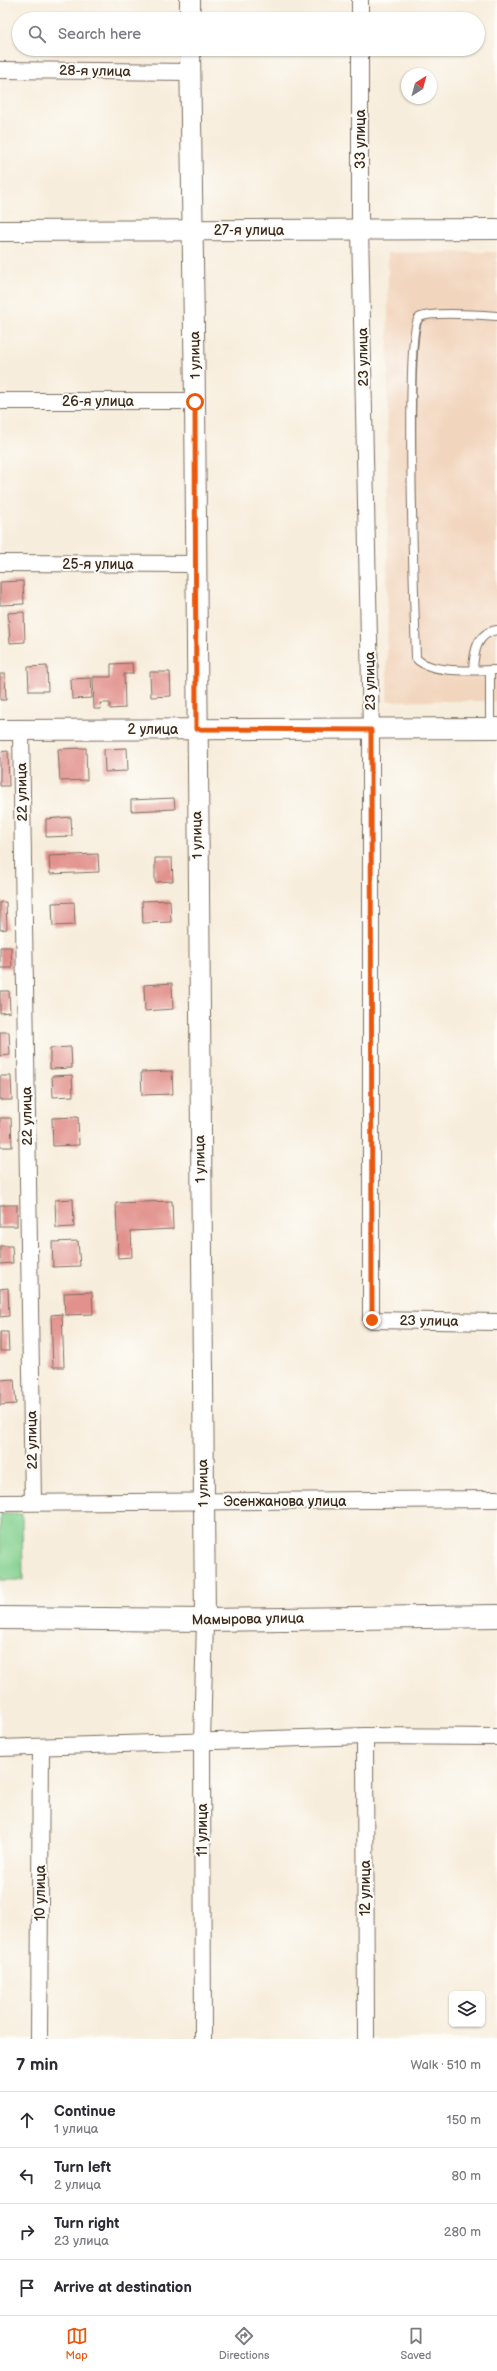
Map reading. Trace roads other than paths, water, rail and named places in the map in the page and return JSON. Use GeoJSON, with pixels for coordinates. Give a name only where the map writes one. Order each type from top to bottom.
{"type":"FeatureCollection","features":[{"type":"Feature","properties":{"kind":"highway","name":"Мамырова улица"},"geometry":{"type":"LineString","coordinates":[[0,1618],[205,1620],[497,1616]]}},
{"type":"Feature","properties":{"kind":"street"},"geometry":{"type":"LineString","coordinates":[[190,0],[190,12]]}},
{"type":"Feature","properties":{"kind":"street"},"geometry":{"type":"LineString","coordinates":[[360,0],[360,12]]}},
{"type":"Feature","properties":{"kind":"street","name":"1 улица"},"geometry":{"type":"LineString","coordinates":[[190,56],[194,230],[196,729],[205,1620]]}},
{"type":"Feature","properties":{"kind":"street","name":"33 улица"},"geometry":{"type":"LineString","coordinates":[[360,56],[360,229]]}},
{"type":"Feature","properties":{"kind":"street","name":"28-я улица"},"geometry":{"type":"LineString","coordinates":[[0,70],[190,72]]}},
{"type":"Feature","properties":{"kind":"street","name":"23 улица"},"geometry":{"type":"LineString","coordinates":[[360,229],[371,730],[372,1320],[497,1322]]}},
{"type":"Feature","properties":{"kind":"street","name":"27-я улица"},"geometry":{"type":"LineString","coordinates":[[0,230],[497,229]]}},
{"type":"Feature","properties":{"kind":"street","name":"26-я улица"},"geometry":{"type":"LineString","coordinates":[[0,401],[195,402]]}},
{"type":"Feature","properties":{"kind":"street","name":"25-я улица"},"geometry":{"type":"LineString","coordinates":[[0,563],[196,564]]}},
{"type":"Feature","properties":{"kind":"street","name":"2 улица"},"geometry":{"type":"LineString","coordinates":[[0,730],[371,730],[493,728]]}},
{"type":"Feature","properties":{"kind":"street","name":"22 улица"},"geometry":{"type":"LineString","coordinates":[[21,730],[33,1502]]}},
{"type":"Feature","properties":{"kind":"street","name":"Эсенжанова улица"},"geometry":{"type":"LineString","coordinates":[[0,1502],[497,1499]]}},
{"type":"Feature","properties":{"kind":"street","name":"11 улица"},"geometry":{"type":"LineString","coordinates":[[203,2039],[202,1743],[205,1620]]}},
{"type":"Feature","properties":{"kind":"street"},"geometry":{"type":"LineString","coordinates":[[0,1748],[202,1743],[365,1736],[497,1737]]}},
{"type":"Feature","properties":{"kind":"street","name":"12 улица"},"geometry":{"type":"LineString","coordinates":[[365,1736],[366,2039]]}},
{"type":"Feature","properties":{"kind":"street","name":"10 улица"},"geometry":{"type":"LineString","coordinates":[[39,2039],[41,1747]]}},
{"type":"Feature","properties":{"kind":"lane"},"geometry":{"type":"LineString","coordinates":[[493,728],[494,670],[427,667],[420,664],[416,658],[412,556],[412,347],[415,324],[418,318],[424,316],[497,316]]}},
{"type":"Feature","properties":{"kind":"lane"},"geometry":{"type":"LineString","coordinates":[[473,670],[475,648],[487,633],[497,630]]}}]}
